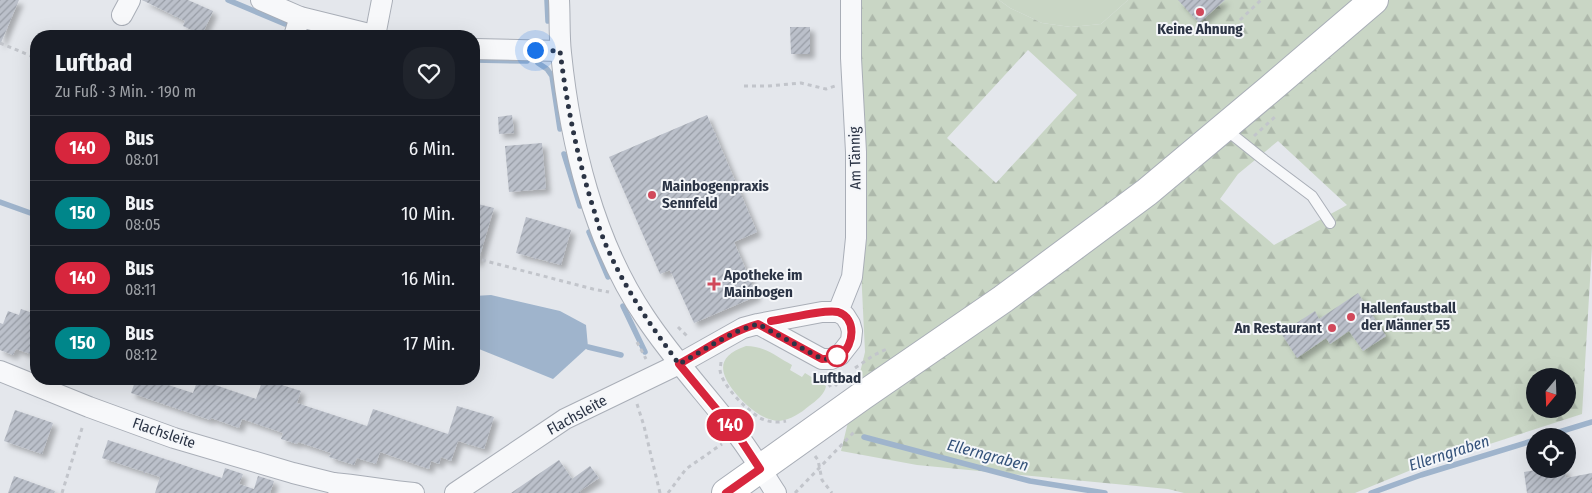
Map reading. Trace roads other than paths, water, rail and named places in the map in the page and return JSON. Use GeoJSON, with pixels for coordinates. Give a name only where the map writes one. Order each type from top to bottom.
{"type":"FeatureCollection","features":[{"type":"Feature","properties":{"kind":"main road"},"geometry":{"type":"LineString","coordinates":[[726,493],[1003,300],[1148,192],[1374,0]]}},
{"type":"Feature","properties":{"kind":"street"},"geometry":{"type":"LineString","coordinates":[[261,0],[300,17],[352,30]]}},
{"type":"Feature","properties":{"kind":"street"},"geometry":{"type":"LineString","coordinates":[[377,30],[382,0]]}},
{"type":"Feature","properties":{"kind":"street"},"geometry":{"type":"LineString","coordinates":[[559,0],[560,51],[568,105],[582,170],[600,229],[613,260],[644,316],[679,364],[737,434],[776,493]]}},
{"type":"Feature","properties":{"kind":"street","name":"Am Tännig"},"geometry":{"type":"LineString","coordinates":[[838,312],[852,277],[856,238],[856,152],[850,34],[851,0]]}},
{"type":"Feature","properties":{"kind":"street"},"geometry":{"type":"LineString","coordinates":[[296,30],[300,17]]}},
{"type":"Feature","properties":{"kind":"street"},"geometry":{"type":"LineString","coordinates":[[480,49],[560,51]]}},
{"type":"Feature","properties":{"kind":"street","name":"Flachsleite"},"geometry":{"type":"LineString","coordinates":[[446,493],[455,493],[565,419],[679,364],[743,328],[822,312],[838,312]]}},
{"type":"Feature","properties":{"kind":"street"},"geometry":{"type":"LineString","coordinates":[[758,324],[822,359],[831,359],[840,355],[851,341],[852,331],[850,324],[845,316],[838,312]]}},
{"type":"Feature","properties":{"kind":"street","name":"Flachsleite"},"geometry":{"type":"LineString","coordinates":[[0,371],[30,383]]}},
{"type":"Feature","properties":{"kind":"street","name":"Flachsleite"},"geometry":{"type":"LineString","coordinates":[[35,385],[174,438],[338,488],[355,484],[414,493]]}},
{"type":"Feature","properties":{"kind":"lane"},"geometry":{"type":"LineString","coordinates":[[1224,128],[1312,196],[1330,223]]}},
{"type":"Feature","properties":{"kind":"water"},"geometry":{"type":"Polygon","coordinates":[[[491,295],[560,311],[586,325],[588,347],[553,379],[480,349],[480,296],[491,295]]]}},
{"type":"Feature","properties":{"kind":"waterway"},"geometry":{"type":"LineString","coordinates":[[228,0],[285,24]]}},
{"type":"Feature","properties":{"kind":"waterway"},"geometry":{"type":"LineString","coordinates":[[547,0],[548,21]]}},
{"type":"Feature","properties":{"kind":"waterway"},"geometry":{"type":"LineString","coordinates":[[480,60],[527,61]]}},
{"type":"Feature","properties":{"kind":"waterway"},"geometry":{"type":"LineString","coordinates":[[538,63],[547,69],[552,76],[560,129]]}},
{"type":"Feature","properties":{"kind":"waterway"},"geometry":{"type":"LineString","coordinates":[[564,154],[580,206]]}},
{"type":"Feature","properties":{"kind":"waterway","name":"Ellerngraben"},"geometry":{"type":"LineString","coordinates":[[0,202],[30,213]]}},
{"type":"Feature","properties":{"kind":"waterway"},"geometry":{"type":"LineString","coordinates":[[589,232],[608,277]]}},
{"type":"Feature","properties":{"kind":"waterway"},"geometry":{"type":"LineString","coordinates":[[623,306],[645,352]]}},
{"type":"Feature","properties":{"kind":"waterway","name":"Ellerngraben"},"geometry":{"type":"LineString","coordinates":[[588,347],[621,355]]}},
{"type":"Feature","properties":{"kind":"waterway","name":"Ellerngraben"},"geometry":{"type":"LineString","coordinates":[[1572,428],[1592,422]]}},
{"type":"Feature","properties":{"kind":"waterway","name":"Ellerngraben"},"geometry":{"type":"LineString","coordinates":[[864,437],[1030,481],[1105,493]]}},
{"type":"Feature","properties":{"kind":"waterway","name":"Ellerngraben"},"geometry":{"type":"LineString","coordinates":[[1371,493],[1421,475],[1526,443]]}},
{"type":"Feature","properties":{"kind":"place","name":"Keine Ahnung"},"geometry":{"type":"Point","coordinates":[1200,12]}},
{"type":"Feature","properties":{"kind":"place","name":"Mainbogenpraxis Sennfeld"},"geometry":{"type":"Point","coordinates":[652,195]}},
{"type":"Feature","properties":{"kind":"place","name":"Apotheke im Mainbogen"},"geometry":{"type":"Point","coordinates":[714,284]}},
{"type":"Feature","properties":{"kind":"place","name":"Hallenfaustball der Männer 55"},"geometry":{"type":"Point","coordinates":[1351,317]}},
{"type":"Feature","properties":{"kind":"place","name":"An Restaurant"},"geometry":{"type":"Point","coordinates":[1332,328]}},
{"type":"Feature","properties":{"kind":"place","name":"Luftbad"},"geometry":{"type":"Point","coordinates":[837,356]}}]}
